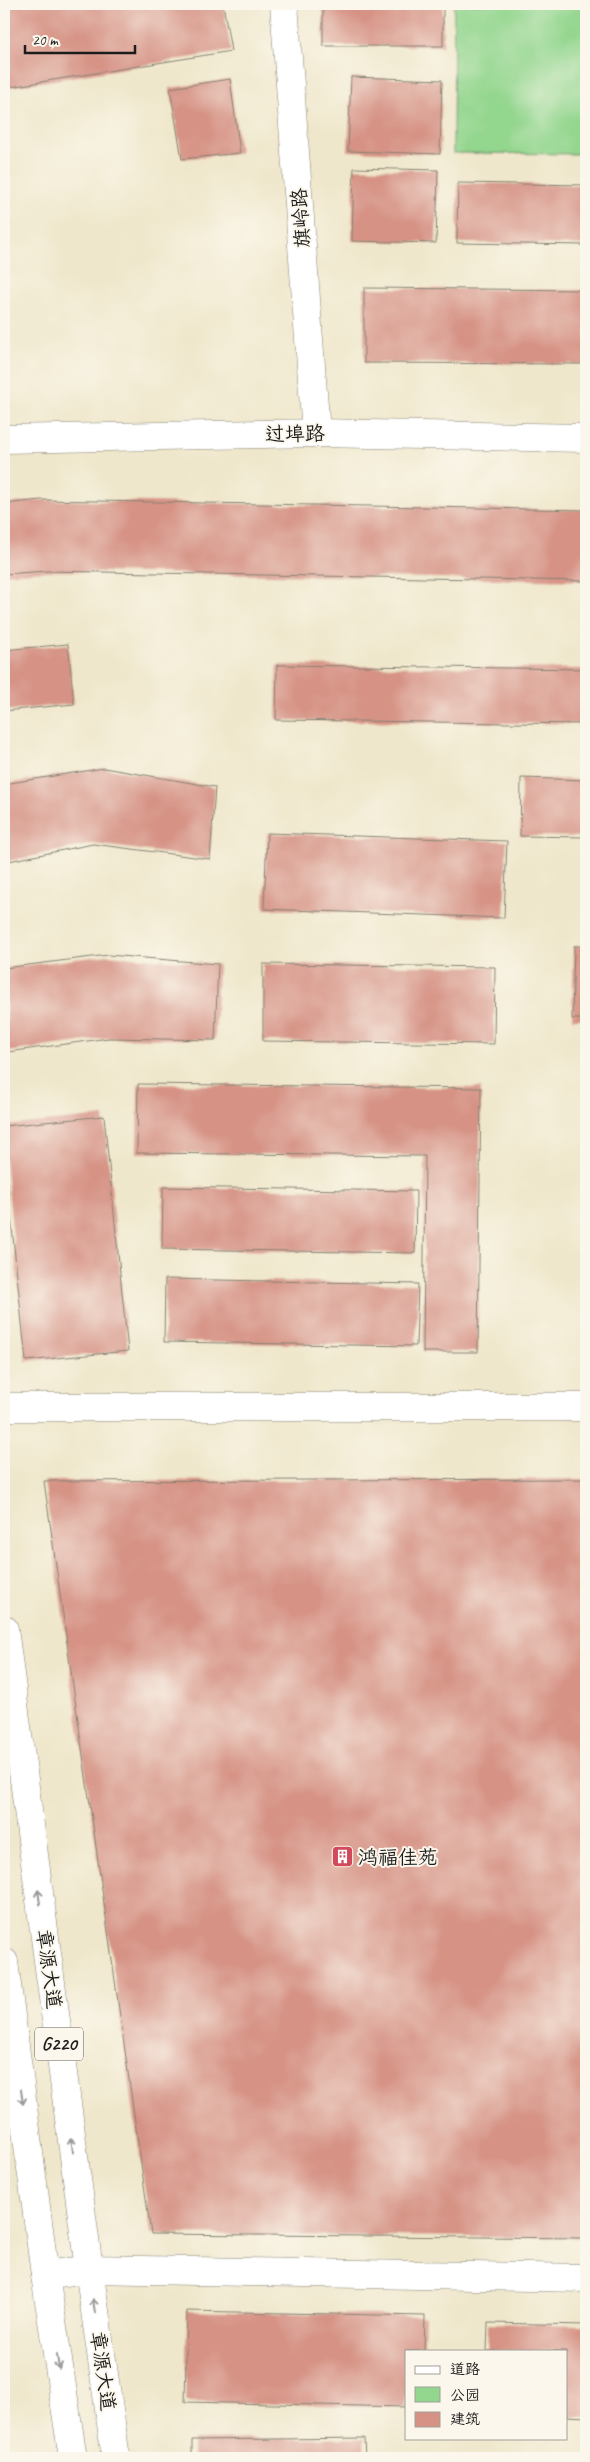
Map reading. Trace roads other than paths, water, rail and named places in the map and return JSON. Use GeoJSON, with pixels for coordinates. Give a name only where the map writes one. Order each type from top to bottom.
{"type":"FeatureCollection","features":[{"type":"Feature","properties":{"kind":"street","name":"旗岭路"},"geometry":{"type":"LineString","coordinates":[[284,4],[316,433]]}},
{"type":"Feature","properties":{"kind":"street","name":"过埠路"},"geometry":{"type":"LineString","coordinates":[[4,438],[316,433],[586,438]]}},
{"type":"Feature","properties":{"kind":"street"},"geometry":{"type":"LineString","coordinates":[[4,1407],[586,1408]]}},
{"type":"Feature","properties":{"kind":"street","name":"章源大道"},"geometry":{"type":"LineString","coordinates":[[4,1629],[88,2269],[116,2458]]}},
{"type":"Feature","properties":{"kind":"street","name":"G220"},"geometry":{"type":"LineString","coordinates":[[4,1962],[45,2275],[73,2458]]}},
{"type":"Feature","properties":{"kind":"street"},"geometry":{"type":"LineString","coordinates":[[45,2275],[88,2269],[586,2278]]}},
{"type":"Feature","properties":{"kind":"place","name":"鸿福佳苑"},"geometry":{"type":"Point","coordinates":[342,1857]}}]}
